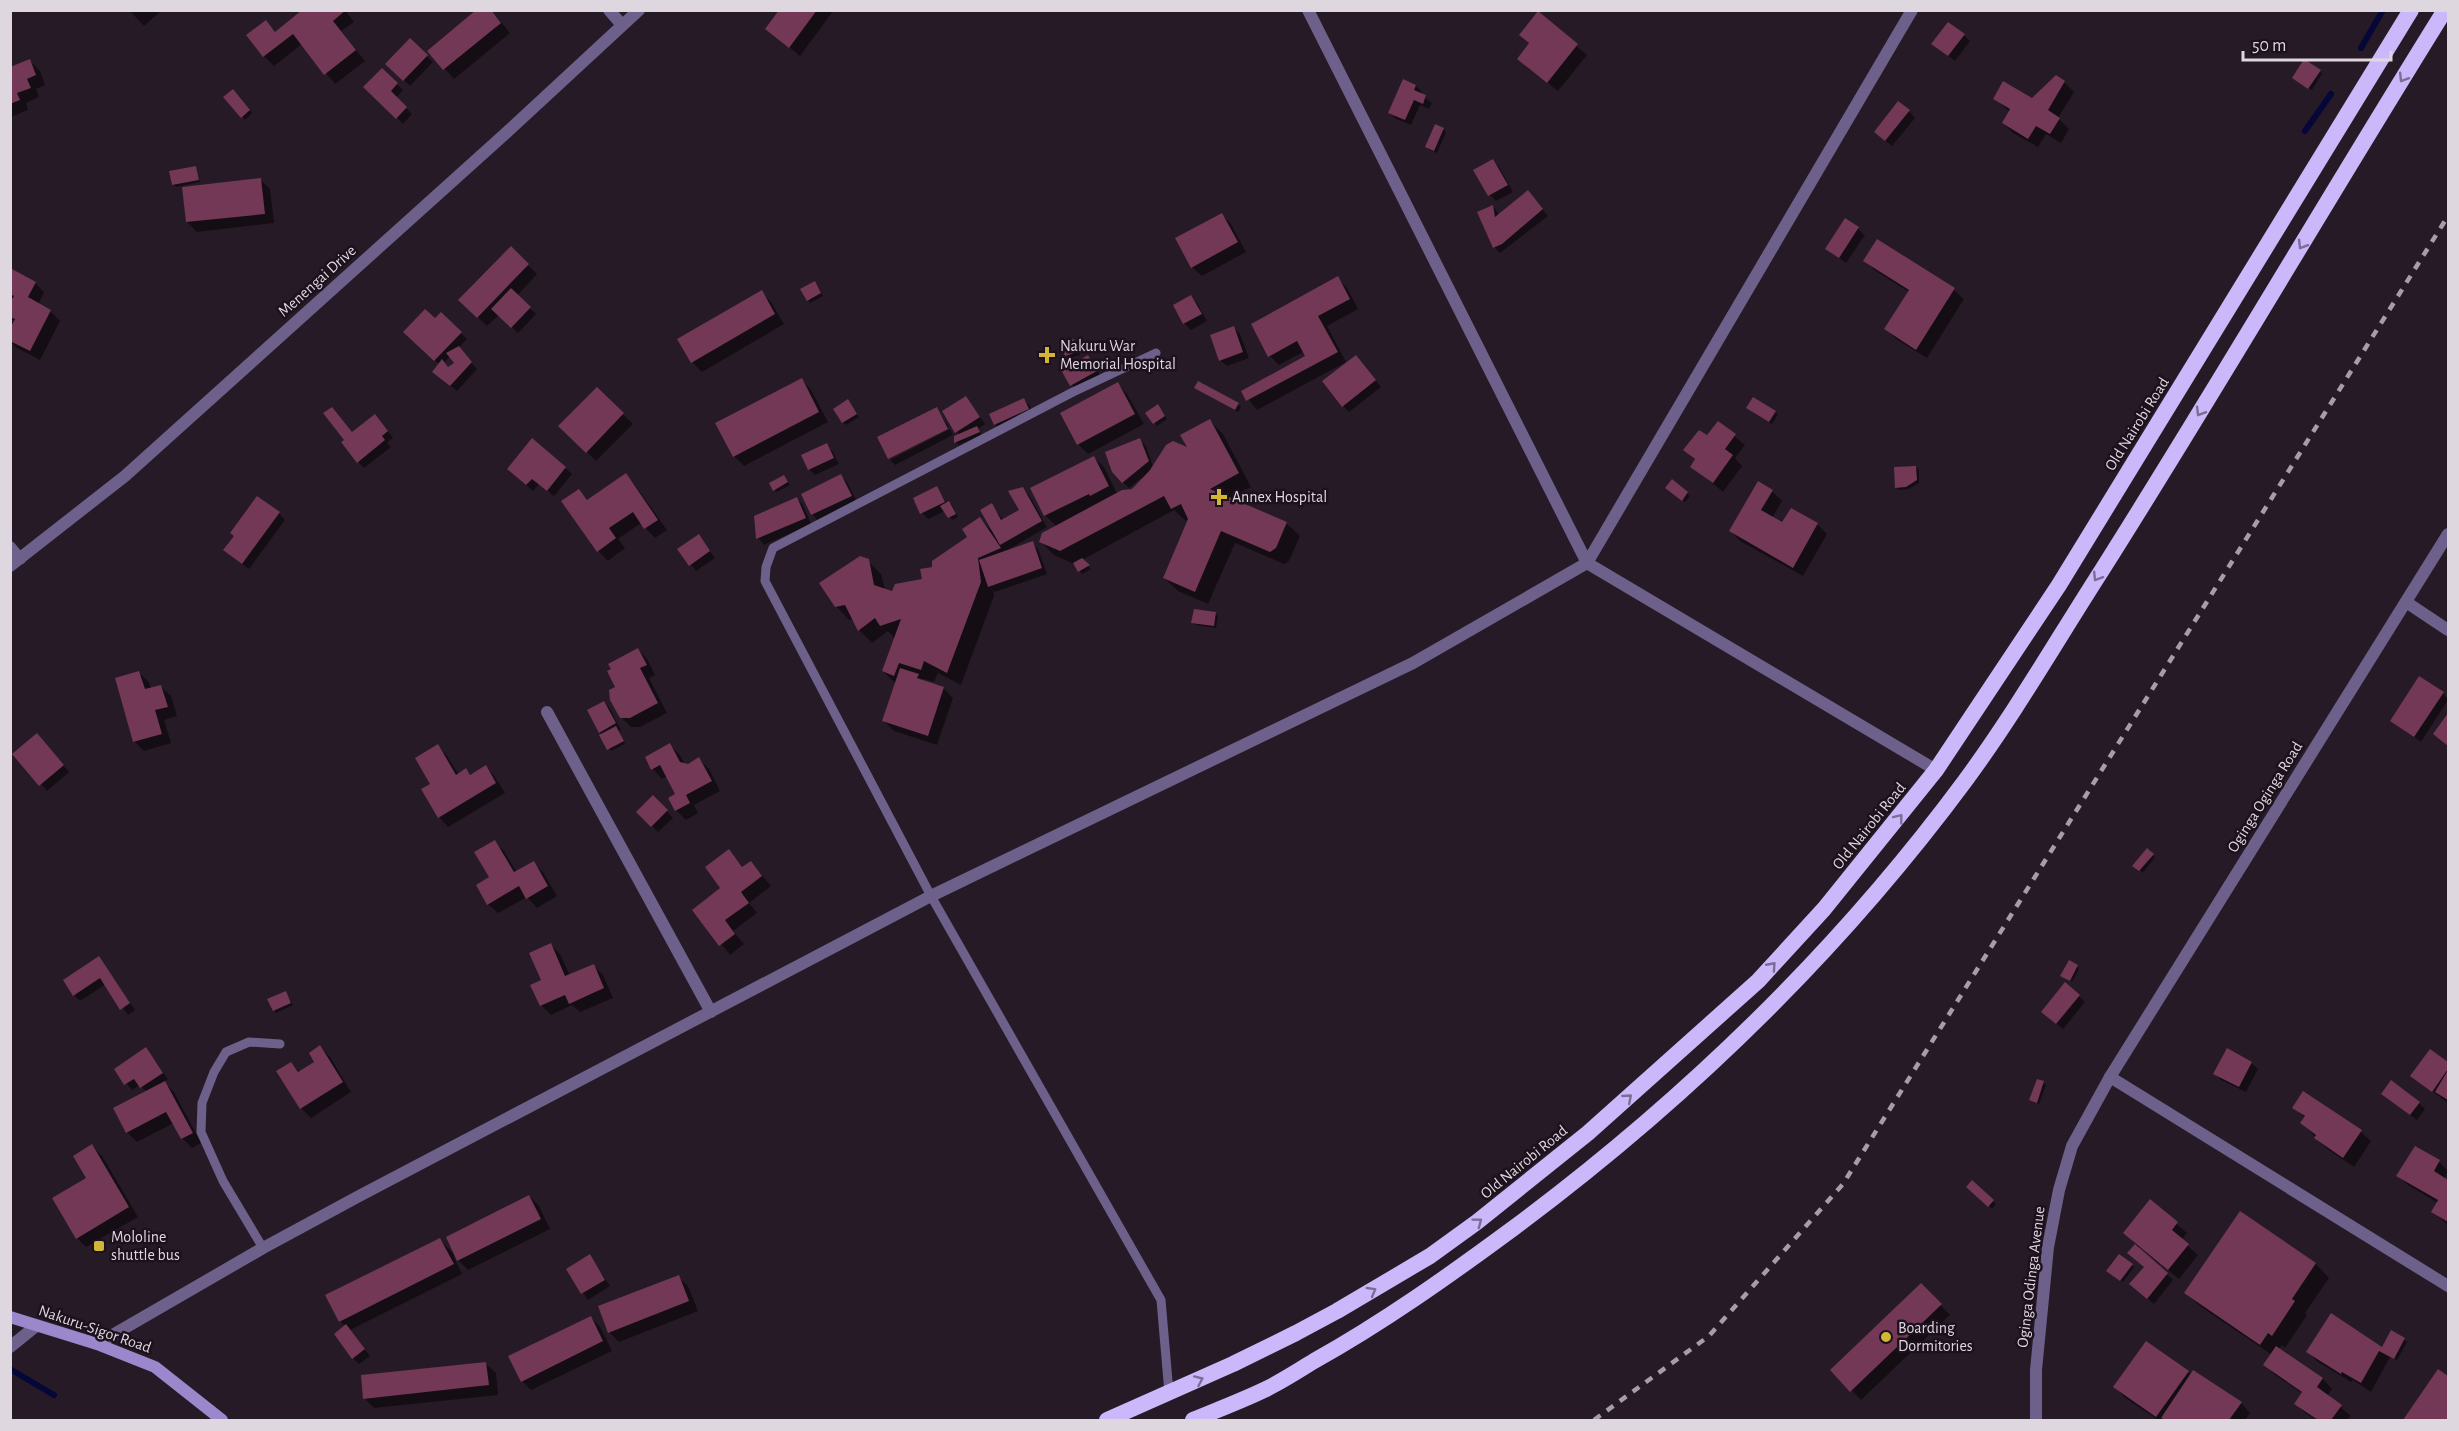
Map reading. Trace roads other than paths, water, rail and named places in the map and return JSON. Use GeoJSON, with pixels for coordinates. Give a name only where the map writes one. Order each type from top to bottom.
{"type":"FeatureCollection","features":[{"type":"Feature","properties":{"kind":"highway","name":"Old Nairobi Road"},"geometry":{"type":"LineString","coordinates":[[1107,1420],[1169,1393],[1337,1311],[1430,1256],[1561,1155],[1683,1050],[1758,981],[1838,892],[1936,770],[2059,585],[2411,10]]}},
{"type":"Feature","properties":{"kind":"highway"},"geometry":{"type":"LineString","coordinates":[[1193,1420],[1267,1388],[1352,1340],[1428,1290],[1573,1184],[1642,1126],[1773,1004],[1837,938],[1966,780],[2024,693],[2154,488],[2445,10]]}},
{"type":"Feature","properties":{"kind":"main road","name":"Nakuru-Sigor Road"},"geometry":{"type":"LineString","coordinates":[[10,1317],[97,1344],[155,1367],[222,1420]]}},
{"type":"Feature","properties":{"kind":"street"},"geometry":{"type":"LineString","coordinates":[[609,10],[622,25]]}},
{"type":"Feature","properties":{"kind":"street","name":"Menengai Drive"},"geometry":{"type":"LineString","coordinates":[[15,563],[125,476],[639,10]]}},
{"type":"Feature","properties":{"kind":"street"},"geometry":{"type":"LineString","coordinates":[[1308,10],[1587,563],[1936,770]]}},
{"type":"Feature","properties":{"kind":"street"},"geometry":{"type":"LineString","coordinates":[[97,1344],[263,1248],[931,896],[1413,663],[1587,563],[1912,10]]}},
{"type":"Feature","properties":{"kind":"street","name":"Oginga Oginga Road"},"geometry":{"type":"LineString","coordinates":[[2110,1077],[2448,534]]}},
{"type":"Feature","properties":{"kind":"street"},"geometry":{"type":"LineString","coordinates":[[10,547],[15,563]]}},
{"type":"Feature","properties":{"kind":"street"},"geometry":{"type":"LineString","coordinates":[[2406,602],[2448,630]]}},
{"type":"Feature","properties":{"kind":"street"},"geometry":{"type":"LineString","coordinates":[[547,712],[711,1012]]}},
{"type":"Feature","properties":{"kind":"street"},"geometry":{"type":"LineString","coordinates":[[2110,1077],[2448,1286]]}},
{"type":"Feature","properties":{"kind":"street","name":"Oginga Odinga Avenue"},"geometry":{"type":"LineString","coordinates":[[2036,1420],[2036,1370],[2048,1247],[2059,1190],[2073,1146],[2110,1077]]}},
{"type":"Feature","properties":{"kind":"street"},"geometry":{"type":"LineString","coordinates":[[10,1347],[36,1326]]}},
{"type":"Feature","properties":{"kind":"lane"},"geometry":{"type":"LineString","coordinates":[[1156,352],[1073,392],[773,548],[766,567],[765,581],[931,896],[1161,1300],[1169,1393]]}},
{"type":"Feature","properties":{"kind":"lane"},"geometry":{"type":"LineString","coordinates":[[263,1248],[222,1181],[201,1132],[202,1103],[214,1072],[226,1052],[249,1042],[280,1044]]}},
{"type":"Feature","properties":{"kind":"waterway"},"geometry":{"type":"LineString","coordinates":[[2361,48],[2383,10]]}},
{"type":"Feature","properties":{"kind":"waterway"},"geometry":{"type":"LineString","coordinates":[[2305,131],[2331,94]]}},
{"type":"Feature","properties":{"kind":"waterway"},"geometry":{"type":"LineString","coordinates":[[10,1369],[54,1395]]}},
{"type":"Feature","properties":{"kind":"railway"},"geometry":{"type":"LineString","coordinates":[[1594,1420],[1709,1336],[1843,1184],[2448,216]]}},
{"type":"Feature","properties":{"kind":"place","name":"Nakuru War Memorial Hospital"},"geometry":{"type":"Point","coordinates":[1047,355]}},
{"type":"Feature","properties":{"kind":"place","name":"Annex Hospital"},"geometry":{"type":"Point","coordinates":[1219,497]}},
{"type":"Feature","properties":{"kind":"place","name":"Mololine shuttle bus"},"geometry":{"type":"Point","coordinates":[99,1246]}},
{"type":"Feature","properties":{"kind":"place","name":"Boarding Dormitories"},"geometry":{"type":"Point","coordinates":[1886,1337]}}]}
